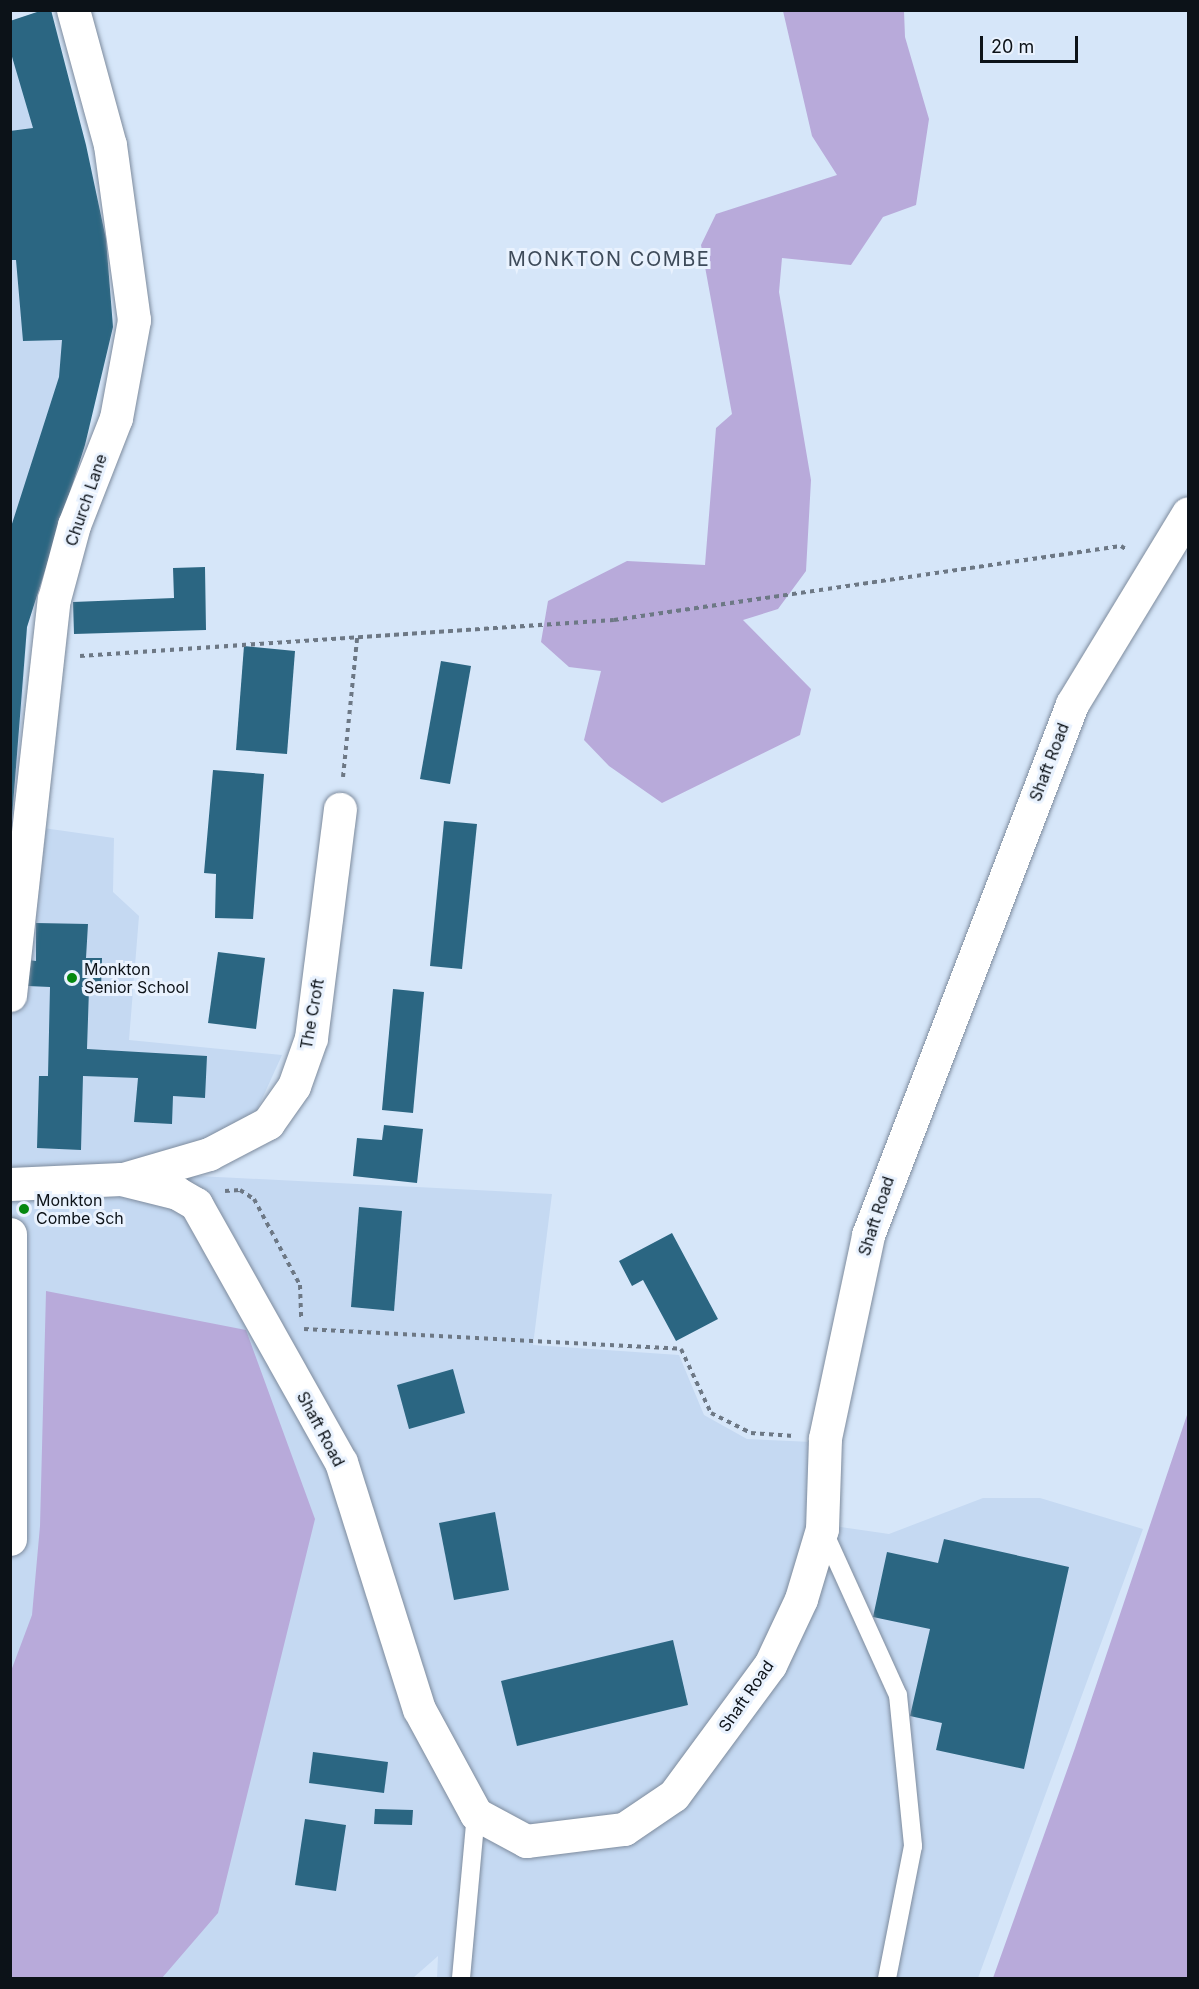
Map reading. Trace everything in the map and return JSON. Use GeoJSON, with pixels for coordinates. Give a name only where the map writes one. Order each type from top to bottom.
{"type":"FeatureCollection","features":[{"type":"Feature","properties":{"kind":"street","name":"Church Lane"},"geometry":{"type":"LineString","coordinates":[[10,995],[15,919],[45,658],[74,525],[116,418],[134,320],[110,146],[73,10]]}},
{"type":"Feature","properties":{"kind":"street","name":"Shaft Road"},"geometry":{"type":"LineString","coordinates":[[10,1184],[121,1179],[177,1193],[196,1204],[212,1226],[341,1462],[418,1709],[476,1814],[526,1841],[575,1839],[624,1828],[674,1795],[770,1665],[801,1599],[822,1529],[825,1438],[868,1235],[910,1116],[1072,704],[1152,568],[1188,513]]}},
{"type":"Feature","properties":{"kind":"street","name":"The Croft"},"geometry":{"type":"LineString","coordinates":[[121,1179],[209,1154],[268,1124],[294,1086],[311,1038],[340,809]]}},
{"type":"Feature","properties":{"kind":"street"},"geometry":{"type":"LineString","coordinates":[[10,1234],[10,1539]]}},
{"type":"Feature","properties":{"kind":"lane"},"geometry":{"type":"LineString","coordinates":[[822,1529],[898,1695],[914,1846],[887,1978]]}},
{"type":"Feature","properties":{"kind":"lane"},"geometry":{"type":"LineString","coordinates":[[461,1978],[476,1814]]}},
{"type":"Feature","properties":{"kind":"path"},"geometry":{"type":"LineString","coordinates":[[45,658],[614,620],[1121,546],[1152,568]]}},
{"type":"Feature","properties":{"kind":"path"},"geometry":{"type":"LineString","coordinates":[[340,809],[357,638]]}},
{"type":"Feature","properties":{"kind":"path"},"geometry":{"type":"LineString","coordinates":[[177,1193],[240,1190],[254,1199],[300,1285],[305,1303],[299,1329],[304,1339]]}},
{"type":"Feature","properties":{"kind":"path"},"geometry":{"type":"LineString","coordinates":[[299,1329],[681,1348],[711,1413],[751,1433],[825,1438]]}},
{"type":"Feature","properties":{"kind":"shaded area","name":"Monkton Senior School"},"geometry":{"type":"Polygon","coordinates":[[[51,11],[106,239],[113,327],[27,627],[15,824],[114,838],[113,892],[139,916],[129,1040],[282,1055],[252,1121],[178,1175],[552,1194],[533,1345],[679,1355],[704,1415],[747,1439],[812,1442],[813,1523],[889,1534],[983,1498],[1040,1498],[1143,1529],[978,1978],[437,1978],[438,1956],[413,1978],[11,1978],[10,21],[51,11]]]}},
{"type":"Feature","properties":{"kind":"shaded area"},"geometry":{"type":"Polygon","coordinates":[[[783,11],[904,11],[905,37],[929,119],[916,205],[883,217],[851,265],[782,258],[779,292],[811,480],[806,571],[778,609],[743,620],[811,689],[800,735],[662,803],[609,766],[584,740],[601,671],[569,667],[541,642],[548,601],[627,561],[705,565],[716,428],[732,414],[701,245],[716,214],[837,175],[812,136],[783,11]]]}},
{"type":"Feature","properties":{"kind":"shaded area"},"geometry":{"type":"Polygon","coordinates":[[[46,1291],[246,1330],[315,1519],[218,1913],[162,1978],[11,1978],[11,1671],[32,1615],[40,1526],[46,1291]]]}},
{"type":"Feature","properties":{"kind":"shaded area"},"geometry":{"type":"Polygon","coordinates":[[[1188,1412],[1188,1978],[993,1978],[1075,1748],[1188,1412]]]}},
{"type":"Feature","properties":{"kind":"building"},"geometry":{"type":"Polygon","coordinates":[[[43,10],[51,10],[86,145],[106,239],[113,327],[85,445],[27,627],[12,818],[10,530],[59,377],[62,340],[23,341],[16,260],[10,260],[10,131],[33,128],[10,50],[10,21],[43,10]]]}},
{"type":"Feature","properties":{"kind":"building"},"geometry":{"type":"Polygon","coordinates":[[[205,567],[206,630],[74,634],[73,602],[174,598],[173,568],[205,567]]]}},
{"type":"Feature","properties":{"kind":"building"},"geometry":{"type":"Polygon","coordinates":[[[244,646],[295,651],[287,754],[236,750],[244,646]]]}},
{"type":"Feature","properties":{"kind":"building"},"geometry":{"type":"Polygon","coordinates":[[[441,661],[471,666],[450,784],[420,779],[441,661]]]}},
{"type":"Feature","properties":{"kind":"building"},"geometry":{"type":"Polygon","coordinates":[[[213,770],[264,774],[253,919],[215,918],[216,874],[204,873],[213,770]]]}},
{"type":"Feature","properties":{"kind":"building"},"geometry":{"type":"Polygon","coordinates":[[[444,821],[477,824],[462,969],[430,966],[444,821]]]}},
{"type":"Feature","properties":{"kind":"building"},"geometry":{"type":"Polygon","coordinates":[[[36,923],[88,924],[86,958],[102,958],[101,990],[89,989],[87,1049],[207,1056],[205,1098],[173,1096],[172,1124],[134,1122],[138,1078],[83,1076],[81,1150],[37,1148],[39,1076],[48,1076],[50,987],[28,986],[28,960],[36,961],[36,923]]]}},
{"type":"Feature","properties":{"kind":"building"},"geometry":{"type":"Polygon","coordinates":[[[218,952],[265,958],[256,1029],[208,1023],[218,952]]]}},
{"type":"Feature","properties":{"kind":"building"},"geometry":{"type":"Polygon","coordinates":[[[393,989],[424,992],[413,1113],[382,1110],[393,989]]]}},
{"type":"Feature","properties":{"kind":"building"},"geometry":{"type":"Polygon","coordinates":[[[384,1125],[423,1129],[417,1183],[353,1176],[357,1138],[382,1140],[384,1125]]]}},
{"type":"Feature","properties":{"kind":"building"},"geometry":{"type":"Polygon","coordinates":[[[359,1207],[402,1211],[394,1311],[351,1307],[359,1207]]]}},
{"type":"Feature","properties":{"kind":"building"},"geometry":{"type":"Polygon","coordinates":[[[672,1233],[718,1319],[676,1341],[643,1280],[632,1286],[619,1261],[672,1233]]]}},
{"type":"Feature","properties":{"kind":"building"},"geometry":{"type":"Polygon","coordinates":[[[453,1369],[465,1413],[409,1429],[397,1385],[453,1369]]]}},
{"type":"Feature","properties":{"kind":"building"},"geometry":{"type":"Polygon","coordinates":[[[495,1512],[509,1590],[454,1600],[439,1523],[495,1512]]]}},
{"type":"Feature","properties":{"kind":"building"},"geometry":{"type":"Polygon","coordinates":[[[944,1539],[1069,1567],[1024,1769],[936,1750],[942,1723],[910,1716],[930,1629],[873,1617],[887,1552],[938,1563],[944,1539]]]}},
{"type":"Feature","properties":{"kind":"building"},"geometry":{"type":"Polygon","coordinates":[[[673,1640],[688,1705],[517,1746],[501,1681],[673,1640]]]}},
{"type":"Feature","properties":{"kind":"building"},"geometry":{"type":"Polygon","coordinates":[[[313,1752],[388,1762],[384,1793],[309,1783],[313,1752]]]}},
{"type":"Feature","properties":{"kind":"building"},"geometry":{"type":"Polygon","coordinates":[[[375,1809],[413,1810],[412,1825],[374,1824],[375,1809]]]}},
{"type":"Feature","properties":{"kind":"building"},"geometry":{"type":"Polygon","coordinates":[[[305,1819],[346,1825],[336,1891],[295,1885],[305,1819]]]}},
{"type":"Feature","properties":{"kind":"place","name":"Monkton Senior School"},"geometry":{"type":"Point","coordinates":[72,978]}},
{"type":"Feature","properties":{"kind":"place","name":"Monkton Combe Sch"},"geometry":{"type":"Point","coordinates":[24,1209]}},
{"type":"Feature","properties":{"kind":"district","name":"MONKTON COMBE"},"geometry":{"type":"Point","coordinates":[609,259]}}]}
